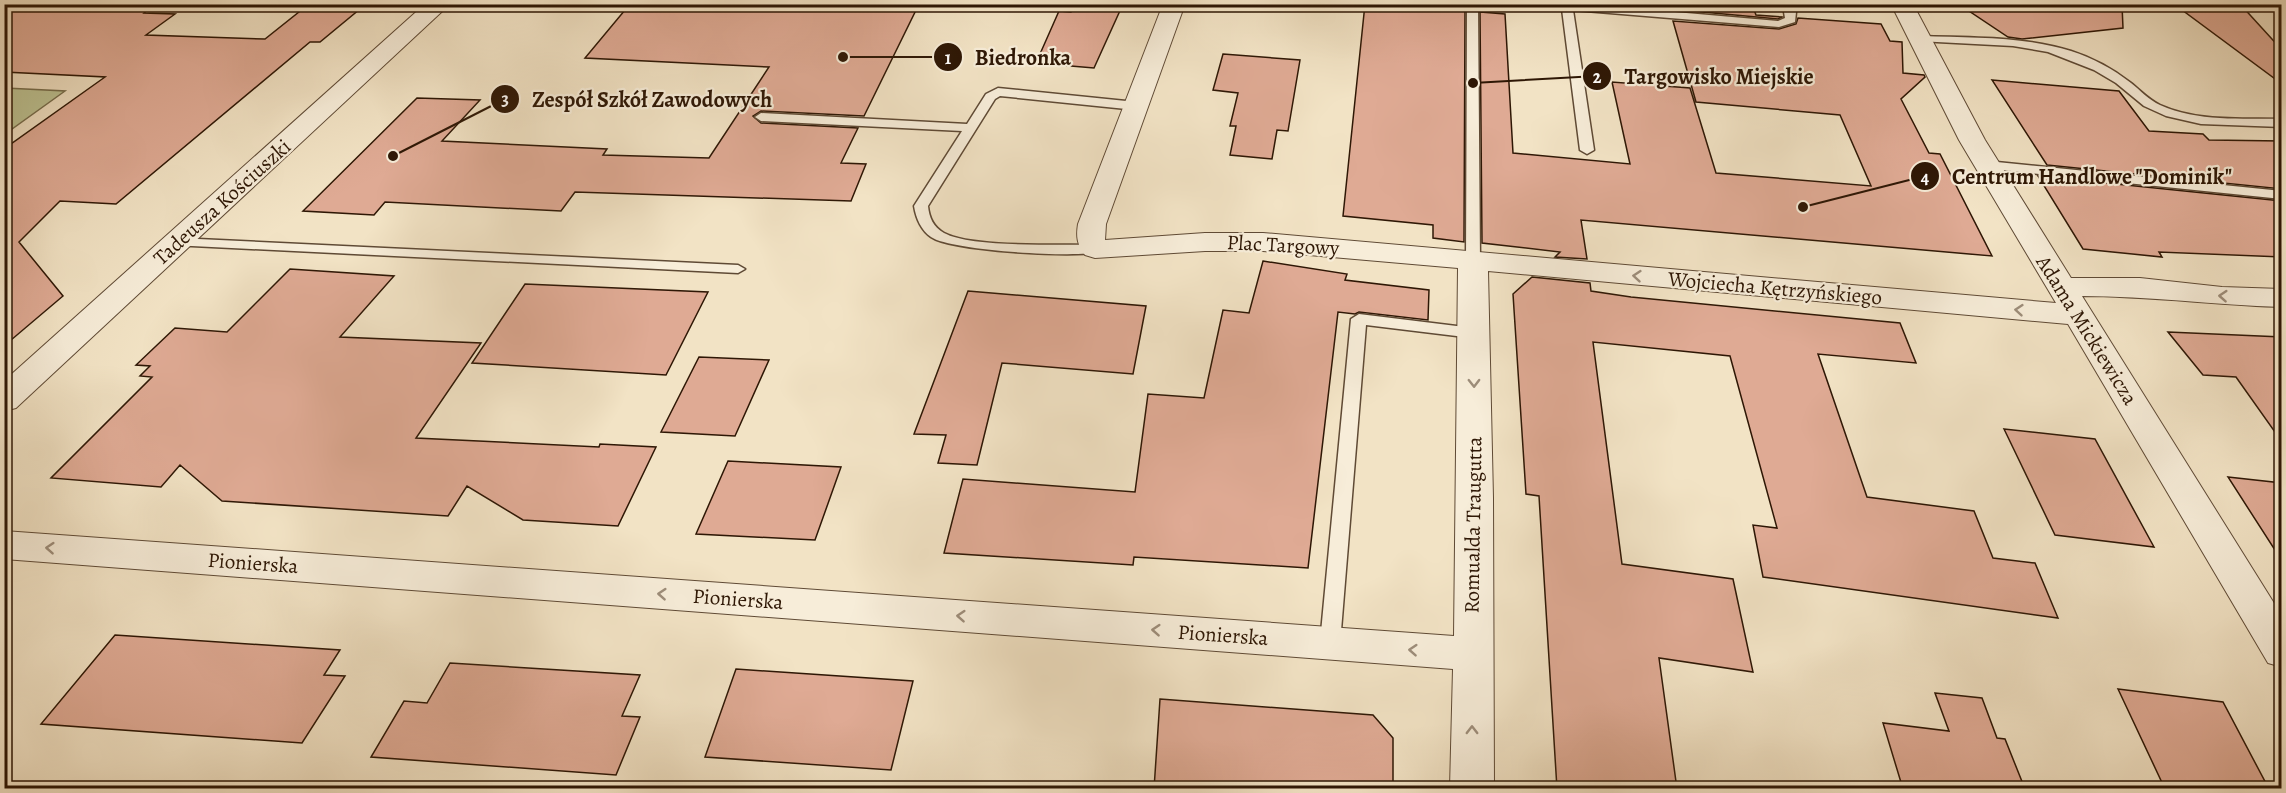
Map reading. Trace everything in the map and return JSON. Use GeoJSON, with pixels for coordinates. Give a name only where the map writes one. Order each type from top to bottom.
{"type":"FeatureCollection","features":[{"type":"Feature","properties":{"kind":"street","name":"Tadeusza Kościuszki"},"geometry":{"type":"LineString","coordinates":[[4,400],[439,4]]}},
{"type":"Feature","properties":{"kind":"street"},"geometry":{"type":"LineString","coordinates":[[1095,249],[1090,237],[1092,224],[1174,4]]}},
{"type":"Feature","properties":{"kind":"street","name":"Adama Mickiewicza"},"geometry":{"type":"LineString","coordinates":[[1896,5],[1922,39],[1972,140],[2282,651]]}},
{"type":"Feature","properties":{"kind":"street","name":"Plac Targowy"},"geometry":{"type":"LineString","coordinates":[[1095,249],[1205,242],[1263,242],[1473,262]]}},
{"type":"Feature","properties":{"kind":"street","name":"Wojciecha Kętrzyńskiego"},"geometry":{"type":"LineString","coordinates":[[1473,262],[2077,315]]}},
{"type":"Feature","properties":{"kind":"street","name":"Romualda Traugutta"},"geometry":{"type":"LineString","coordinates":[[1472,789],[1475,498],[1473,262]]}},
{"type":"Feature","properties":{"kind":"street"},"geometry":{"type":"LineString","coordinates":[[2062,287],[2140,287],[2222,296],[2282,298]]}},
{"type":"Feature","properties":{"kind":"street","name":"Pionierska"},"geometry":{"type":"LineString","coordinates":[[4,545],[1472,654]]}},
{"type":"Feature","properties":{"kind":"lane"},"geometry":{"type":"LineString","coordinates":[[1472,4],[1473,262]]}},
{"type":"Feature","properties":{"kind":"lane"},"geometry":{"type":"LineString","coordinates":[[1536,4],[1779,24],[1791,20],[1790,12],[1794,4]]}},
{"type":"Feature","properties":{"kind":"lane"},"geometry":{"type":"LineString","coordinates":[[1567,7],[1587,150]]}},
{"type":"Feature","properties":{"kind":"lane"},"geometry":{"type":"LineString","coordinates":[[1922,39],[2034,47],[2064,53],[2088,62],[2111,75],[2153,107],[2174,115],[2193,120],[2282,123]]}},
{"type":"Feature","properties":{"kind":"lane"},"geometry":{"type":"LineString","coordinates":[[1095,249],[986,245],[952,241],[928,227],[922,217],[921,206],[990,97],[998,92],[1136,106]]}},
{"type":"Feature","properties":{"kind":"lane"},"geometry":{"type":"LineString","coordinates":[[761,117],[970,128]]}},
{"type":"Feature","properties":{"kind":"lane"},"geometry":{"type":"LineString","coordinates":[[1987,165],[2282,195]]}},
{"type":"Feature","properties":{"kind":"lane"},"geometry":{"type":"LineString","coordinates":[[177,242],[738,269]]}},
{"type":"Feature","properties":{"kind":"lane"},"geometry":{"type":"LineString","coordinates":[[1330,643],[1359,319],[1473,333]]}},
{"type":"Feature","properties":{"kind":"green space"},"geometry":{"type":"Polygon","coordinates":[[[5,88],[65,91],[5,134],[5,88]]]}},
{"type":"Feature","properties":{"kind":"building"},"geometry":{"type":"Polygon","coordinates":[[[4,4],[147,10],[144,13],[175,14],[146,35],[265,39],[309,4],[366,4],[320,42],[310,42],[116,204],[60,201],[19,242],[63,296],[4,346],[4,149],[105,77],[4,72],[4,4]]]}},
{"type":"Feature","properties":{"kind":"building"},"geometry":{"type":"Polygon","coordinates":[[[630,4],[919,4],[864,116],[761,111],[753,116],[761,123],[858,128],[841,163],[866,164],[851,201],[575,192],[561,211],[385,202],[374,215],[303,211],[417,98],[480,100],[442,141],[607,149],[603,155],[709,158],[769,67],[585,58],[630,4]]]}},
{"type":"Feature","properties":{"kind":"building"},"geometry":{"type":"Polygon","coordinates":[[[1075,4],[1123,4],[1094,68],[1036,63],[1059,11],[1071,12],[1075,4]]]}},
{"type":"Feature","properties":{"kind":"building"},"geometry":{"type":"Polygon","coordinates":[[[1365,4],[1465,10],[1464,242],[1433,238],[1433,225],[1343,216],[1365,4]]]}},
{"type":"Feature","properties":{"kind":"building"},"geometry":{"type":"Polygon","coordinates":[[[1669,4],[1752,4],[1756,15],[1782,17],[1778,19],[1670,9],[1669,4]]]}},
{"type":"Feature","properties":{"kind":"building"},"geometry":{"type":"Polygon","coordinates":[[[2012,4],[2122,5],[2123,28],[2022,39],[2008,37],[1966,9],[2012,4]]]}},
{"type":"Feature","properties":{"kind":"building"},"geometry":{"type":"Polygon","coordinates":[[[2174,4],[2240,4],[2282,50],[2282,84],[2174,4]]]}},
{"type":"Feature","properties":{"kind":"building"},"geometry":{"type":"Polygon","coordinates":[[[1480,12],[1505,14],[1513,153],[1630,164],[1612,82],[1690,88],[1716,173],[1871,186],[1840,115],[1696,102],[1673,21],[1779,29],[1796,24],[1798,18],[1881,24],[1890,41],[1902,42],[1903,73],[1925,77],[1901,99],[1929,153],[1940,154],[1992,256],[1581,220],[1587,259],[1555,257],[1560,252],[1482,243],[1480,12]]]}},
{"type":"Feature","properties":{"kind":"building"},"geometry":{"type":"Polygon","coordinates":[[[1223,54],[1300,60],[1288,131],[1277,130],[1272,159],[1230,155],[1236,126],[1230,126],[1238,93],[1213,90],[1223,54]]]}},
{"type":"Feature","properties":{"kind":"building"},"geometry":{"type":"Polygon","coordinates":[[[1992,80],[2119,91],[2149,131],[2203,134],[2209,140],[2282,141],[2282,189],[2047,165],[1992,80]]]}},
{"type":"Feature","properties":{"kind":"building"},"geometry":{"type":"Polygon","coordinates":[[[2038,176],[2282,201],[2282,257],[2159,252],[2162,257],[2083,249],[2038,176]]]}},
{"type":"Feature","properties":{"kind":"building"},"geometry":{"type":"Polygon","coordinates":[[[1263,261],[1347,274],[1345,280],[1429,290],[1428,320],[1359,312],[1355,314],[1338,312],[1308,568],[1134,557],[1133,565],[944,553],[963,479],[1135,492],[1148,394],[1204,398],[1223,310],[1249,313],[1263,261]]]}},
{"type":"Feature","properties":{"kind":"building"},"geometry":{"type":"Polygon","coordinates":[[[290,269],[394,276],[340,337],[481,343],[416,438],[599,447],[600,444],[656,447],[618,526],[523,520],[467,486],[448,516],[222,501],[180,465],[161,487],[51,478],[152,377],[140,376],[150,366],[136,365],[175,328],[227,332],[290,269]]]}},
{"type":"Feature","properties":{"kind":"building"},"geometry":{"type":"Polygon","coordinates":[[[1532,277],[1590,283],[1591,291],[1631,297],[1900,323],[1916,363],[1818,354],[1867,497],[1974,511],[1993,558],[2035,563],[2058,618],[1763,577],[1753,525],[1777,528],[1730,356],[1593,342],[1622,564],[1733,579],[1753,672],[1659,658],[1677,789],[1557,789],[1539,496],[1526,494],[1513,294],[1532,277]]]}},
{"type":"Feature","properties":{"kind":"building"},"geometry":{"type":"Polygon","coordinates":[[[525,284],[708,292],[666,375],[472,363],[525,284]]]}},
{"type":"Feature","properties":{"kind":"building"},"geometry":{"type":"Polygon","coordinates":[[[968,291],[1146,306],[1133,374],[1002,363],[977,465],[938,463],[946,435],[914,434],[968,291]]]}},
{"type":"Feature","properties":{"kind":"building"},"geometry":{"type":"Polygon","coordinates":[[[2168,332],[2282,337],[2282,442],[2236,377],[2203,375],[2168,332]]]}},
{"type":"Feature","properties":{"kind":"building"},"geometry":{"type":"Polygon","coordinates":[[[699,357],[769,360],[735,436],[661,432],[699,357]]]}},
{"type":"Feature","properties":{"kind":"building"},"geometry":{"type":"Polygon","coordinates":[[[2004,429],[2095,439],[2154,547],[2055,535],[2004,429]]]}},
{"type":"Feature","properties":{"kind":"building"},"geometry":{"type":"Polygon","coordinates":[[[728,461],[841,467],[815,540],[696,534],[728,461]]]}},
{"type":"Feature","properties":{"kind":"building"},"geometry":{"type":"Polygon","coordinates":[[[2228,477],[2282,483],[2282,561],[2228,477]]]}},
{"type":"Feature","properties":{"kind":"building"},"geometry":{"type":"Polygon","coordinates":[[[115,635],[340,650],[324,675],[345,676],[302,743],[41,724],[115,635]]]}},
{"type":"Feature","properties":{"kind":"building"},"geometry":{"type":"Polygon","coordinates":[[[450,663],[640,675],[622,716],[640,717],[616,775],[371,757],[404,701],[427,703],[450,663]]]}},
{"type":"Feature","properties":{"kind":"building"},"geometry":{"type":"Polygon","coordinates":[[[736,669],[913,681],[891,770],[705,757],[736,669]]]}},
{"type":"Feature","properties":{"kind":"building"},"geometry":{"type":"Polygon","coordinates":[[[2118,689],[2223,702],[2269,789],[2165,789],[2118,689]]]}},
{"type":"Feature","properties":{"kind":"building"},"geometry":{"type":"Polygon","coordinates":[[[1935,693],[1982,698],[1997,738],[2005,739],[2025,789],[1903,789],[1883,723],[1949,731],[1935,693]]]}},
{"type":"Feature","properties":{"kind":"building"},"geometry":{"type":"Polygon","coordinates":[[[1160,699],[1373,715],[1393,738],[1393,789],[1154,789],[1160,699]]]}},
{"type":"Feature","properties":{"kind":"place","name":"Biedronka"},"geometry":{"type":"Point","coordinates":[843,57]}},
{"type":"Feature","properties":{"kind":"place","name":"Targowisko Miejskie"},"geometry":{"type":"Point","coordinates":[1473,83]}},
{"type":"Feature","properties":{"kind":"place","name":"Zespół Szkół Zawodowych"},"geometry":{"type":"Point","coordinates":[393,156]}},
{"type":"Feature","properties":{"kind":"place","name":"Centrum Handlowe \"Dominik\""},"geometry":{"type":"Point","coordinates":[1803,207]}}]}
